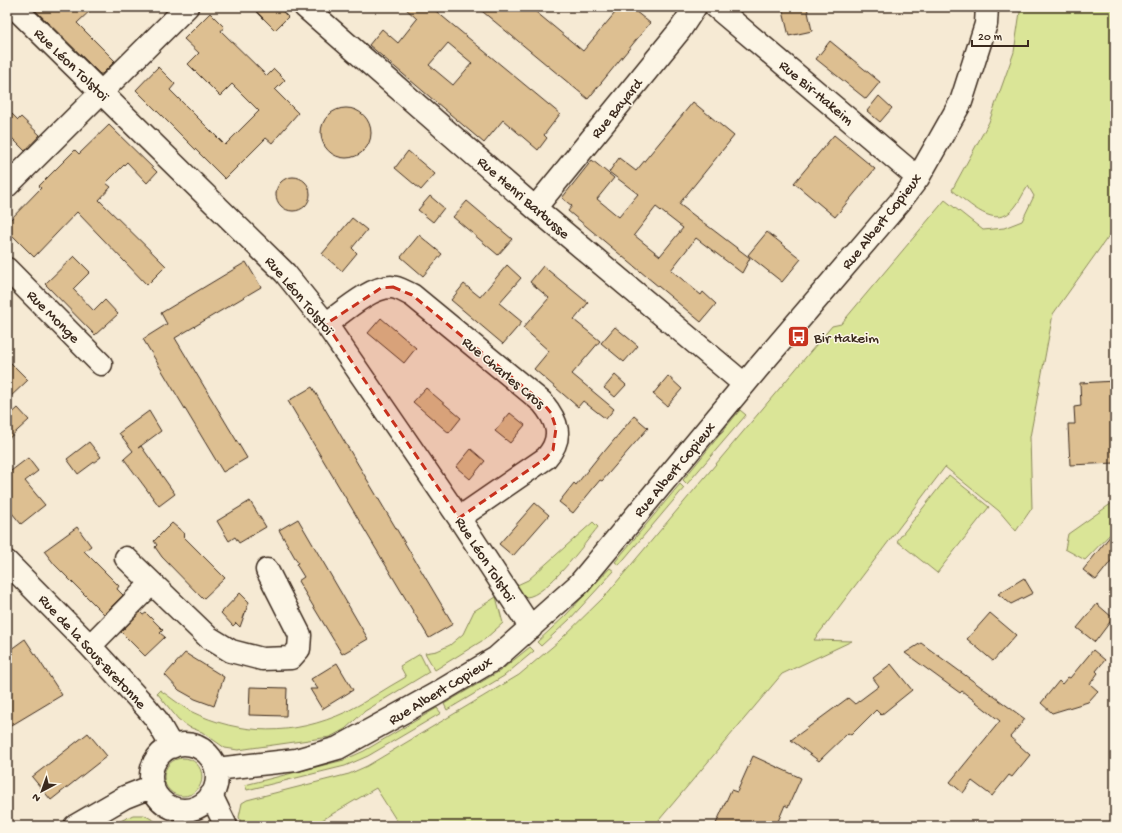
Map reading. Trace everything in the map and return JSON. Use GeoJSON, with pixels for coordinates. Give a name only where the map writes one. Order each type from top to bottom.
{"type":"FeatureCollection","features":[{"type":"Feature","properties":{"kind":"street","name":"Rue Léon Tolstoï"},"geometry":{"type":"LineString","coordinates":[[14,7],[285,273],[326,324],[459,518],[531,628]]}},
{"type":"Feature","properties":{"kind":"street"},"geometry":{"type":"LineString","coordinates":[[7,186],[102,94],[187,7]]}},
{"type":"Feature","properties":{"kind":"street","name":"Rue Henri Barbusse"},"geometry":{"type":"LineString","coordinates":[[305,7],[535,208],[744,384]]}},
{"type":"Feature","properties":{"kind":"street","name":"Rue Bayard"},"geometry":{"type":"LineString","coordinates":[[535,208],[680,30],[694,7]]}},
{"type":"Feature","properties":{"kind":"street","name":"Rue Bir-Hakeim"},"geometry":{"type":"LineString","coordinates":[[716,7],[918,178]]}},
{"type":"Feature","properties":{"kind":"street","name":"Rue Albert Copieux"},"geometry":{"type":"LineString","coordinates":[[216,769],[296,760],[338,748],[434,695],[496,658],[578,584],[918,178],[961,102],[986,24],[987,7]]}},
{"type":"Feature","properties":{"kind":"street","name":"Rue Monge"},"geometry":{"type":"LineString","coordinates":[[7,269],[101,364]]}},
{"type":"Feature","properties":{"kind":"street","name":"Rue Charles Cros"},"geometry":{"type":"LineString","coordinates":[[326,324],[381,288],[393,287],[402,290],[412,295],[536,397],[551,414],[556,428],[557,438],[553,450],[546,458],[459,518]]}},
{"type":"Feature","properties":{"kind":"street"},"geometry":{"type":"LineString","coordinates":[[126,558],[151,584],[208,637],[231,651],[262,659],[290,658],[299,649],[300,635],[267,570]]}},
{"type":"Feature","properties":{"kind":"street","name":"Rue de la Sous-Bretonne"},"geometry":{"type":"LineString","coordinates":[[7,562],[90,646],[156,720],[172,747]]}},
{"type":"Feature","properties":{"kind":"street"},"geometry":{"type":"LineString","coordinates":[[90,646],[151,584]]}},
{"type":"Feature","properties":{"kind":"street"},"geometry":{"type":"LineString","coordinates":[[180,744],[198,748],[206,753],[216,769],[217,778],[211,795],[204,803],[195,808],[185,810],[174,808],[162,801],[153,786],[151,773],[154,765],[164,751],[180,744]]}},
{"type":"Feature","properties":{"kind":"street"},"geometry":{"type":"LineString","coordinates":[[74,826],[125,797],[153,786]]}},
{"type":"Feature","properties":{"kind":"street"},"geometry":{"type":"LineString","coordinates":[[211,795],[226,826]]}},
{"type":"Feature","properties":{"kind":"highlighted area"},"geometry":{"type":"Polygon","coordinates":[[[393,287],[412,295],[542,402],[551,413],[556,428],[553,450],[546,458],[459,518],[326,324],[381,288],[393,287]]]}},
{"type":"Feature","properties":{"kind":"green space"},"geometry":{"type":"Polygon","coordinates":[[[1018,7],[1046,7],[1050,9],[1052,7],[1115,7],[1115,227],[1053,314],[1030,437],[1032,508],[1016,531],[999,511],[945,467],[814,640],[852,641],[782,674],[654,826],[400,826],[376,788],[312,826],[242,826],[239,817],[242,803],[247,800],[349,774],[367,766],[519,675],[558,642],[605,596],[832,326],[841,324],[945,200],[983,230],[1004,228],[1022,221],[1034,196],[1028,186],[1015,207],[1008,214],[1000,217],[991,216],[974,208],[952,190],[989,122],[1014,52],[1020,12],[1018,7]]]}},
{"type":"Feature","properties":{"kind":"green space"},"geometry":{"type":"Polygon","coordinates":[[[740,410],[746,415],[687,484],[683,480],[740,410]]]}},
{"type":"Feature","properties":{"kind":"green space"},"geometry":{"type":"Polygon","coordinates":[[[949,475],[989,507],[937,573],[897,541],[949,475]]]}},
{"type":"Feature","properties":{"kind":"green space"},"geometry":{"type":"Polygon","coordinates":[[[680,484],[684,488],[619,565],[615,562],[680,484]]]}},
{"type":"Feature","properties":{"kind":"green space"},"geometry":{"type":"Polygon","coordinates":[[[1115,501],[1115,529],[1085,560],[1065,549],[1068,534],[1115,501]]]}},
{"type":"Feature","properties":{"kind":"green space"},"geometry":{"type":"Polygon","coordinates":[[[593,522],[598,527],[565,568],[544,588],[534,595],[526,597],[515,586],[528,580],[593,522]]]}},
{"type":"Feature","properties":{"kind":"green space"},"geometry":{"type":"Polygon","coordinates":[[[610,568],[614,571],[569,620],[541,646],[537,642],[565,616],[610,568]]]}},
{"type":"Feature","properties":{"kind":"green space"},"geometry":{"type":"Polygon","coordinates":[[[496,597],[503,623],[485,639],[435,670],[425,653],[437,651],[450,645],[463,634],[474,611],[496,597]]]}},
{"type":"Feature","properties":{"kind":"green space"},"geometry":{"type":"Polygon","coordinates":[[[530,647],[534,651],[504,676],[447,710],[444,704],[500,671],[530,647]]]}},
{"type":"Feature","properties":{"kind":"green space"},"geometry":{"type":"Polygon","coordinates":[[[420,654],[429,672],[365,711],[345,729],[330,737],[238,750],[225,748],[202,732],[189,727],[178,719],[157,693],[160,690],[190,711],[229,725],[248,729],[287,729],[326,720],[361,704],[406,677],[400,666],[420,654]]]}},
{"type":"Feature","properties":{"kind":"green space"},"geometry":{"type":"Polygon","coordinates":[[[437,708],[441,713],[368,756],[345,766],[247,790],[245,785],[344,760],[364,751],[437,708]]]}},
{"type":"Feature","properties":{"kind":"green space"},"geometry":{"type":"Polygon","coordinates":[[[179,758],[187,758],[197,763],[201,770],[201,784],[197,791],[187,796],[179,796],[169,791],[167,788],[164,781],[164,773],[169,763],[172,761],[179,758]]]}},
{"type":"Feature","properties":{"kind":"green space"},"geometry":{"type":"Polygon","coordinates":[[[133,815],[144,815],[164,826],[110,826],[133,815]]]}},
{"type":"Feature","properties":{"kind":"building"},"geometry":{"type":"Polygon","coordinates":[[[32,7],[94,7],[77,23],[115,61],[102,74],[100,74],[32,7]]]}},
{"type":"Feature","properties":{"kind":"building"},"geometry":{"type":"Polygon","coordinates":[[[252,7],[278,7],[288,17],[275,30],[252,7]]]}},
{"type":"Feature","properties":{"kind":"building"},"geometry":{"type":"Polygon","coordinates":[[[404,7],[431,7],[560,114],[544,135],[547,138],[538,150],[503,120],[484,143],[369,45],[382,29],[398,43],[417,19],[404,7]],[[448,43],[429,65],[453,85],[472,63],[448,43]]]}},
{"type":"Feature","properties":{"kind":"building"},"geometry":{"type":"Polygon","coordinates":[[[477,7],[530,7],[583,51],[620,7],[630,7],[650,23],[588,99],[477,7]]]}},
{"type":"Feature","properties":{"kind":"building"},"geometry":{"type":"Polygon","coordinates":[[[782,7],[807,7],[812,31],[789,36],[782,7]]]}},
{"type":"Feature","properties":{"kind":"building"},"geometry":{"type":"Polygon","coordinates":[[[210,13],[224,27],[221,31],[267,76],[274,69],[285,80],[275,90],[298,113],[272,143],[266,138],[225,179],[136,90],[158,67],[175,84],[170,90],[225,145],[259,111],[232,84],[220,96],[188,64],[199,53],[184,39],[210,13]]]}},
{"type":"Feature","properties":{"kind":"building"},"geometry":{"type":"Polygon","coordinates":[[[830,41],[880,82],[866,99],[816,59],[830,41]]]}},
{"type":"Feature","properties":{"kind":"building"},"geometry":{"type":"Polygon","coordinates":[[[879,96],[892,108],[880,122],[867,111],[879,96]]]}},
{"type":"Feature","properties":{"kind":"building"},"geometry":{"type":"Polygon","coordinates":[[[693,102],[734,136],[679,204],[750,258],[742,273],[696,238],[671,270],[701,295],[703,292],[716,304],[701,322],[568,211],[572,206],[562,198],[592,160],[614,178],[597,199],[619,217],[638,194],[609,172],[619,158],[636,171],[693,102]],[[656,207],[634,235],[660,256],[683,228],[656,207]]]}},
{"type":"Feature","properties":{"kind":"building"},"geometry":{"type":"Polygon","coordinates":[[[351,108],[356,109],[364,115],[370,123],[370,143],[364,151],[356,157],[341,158],[336,157],[328,151],[322,143],[321,128],[322,123],[328,115],[336,109],[351,108]]]}},
{"type":"Feature","properties":{"kind":"building"},"geometry":{"type":"Polygon","coordinates":[[[7,109],[18,120],[21,117],[40,135],[25,151],[7,133],[7,109]]]}},
{"type":"Feature","properties":{"kind":"building"},"geometry":{"type":"Polygon","coordinates":[[[109,125],[157,172],[147,183],[127,162],[106,183],[111,187],[99,200],[166,266],[147,285],[77,212],[34,257],[7,230],[7,223],[41,188],[39,186],[75,150],[79,154],[109,125]]]}},
{"type":"Feature","properties":{"kind":"building"},"geometry":{"type":"Polygon","coordinates":[[[834,135],[875,169],[835,217],[794,183],[834,135]]]}},
{"type":"Feature","properties":{"kind":"building"},"geometry":{"type":"Polygon","coordinates":[[[408,151],[435,174],[421,190],[395,168],[408,151]]]}},
{"type":"Feature","properties":{"kind":"building"},"geometry":{"type":"Polygon","coordinates":[[[293,177],[305,182],[310,194],[305,206],[293,211],[281,206],[276,194],[281,182],[293,177]]]}},
{"type":"Feature","properties":{"kind":"building"},"geometry":{"type":"Polygon","coordinates":[[[430,196],[444,208],[433,222],[418,210],[430,196]]]}},
{"type":"Feature","properties":{"kind":"building"},"geometry":{"type":"Polygon","coordinates":[[[467,201],[512,239],[498,255],[453,217],[467,201]]]}},
{"type":"Feature","properties":{"kind":"building"},"geometry":{"type":"Polygon","coordinates":[[[352,218],[367,230],[352,248],[357,253],[342,271],[322,254],[352,218]]]}},
{"type":"Feature","properties":{"kind":"building"},"geometry":{"type":"Polygon","coordinates":[[[767,232],[801,259],[782,282],[748,255],[767,232]]]}},
{"type":"Feature","properties":{"kind":"building"},"geometry":{"type":"Polygon","coordinates":[[[419,235],[442,254],[423,276],[401,257],[419,235]]]}},
{"type":"Feature","properties":{"kind":"building"},"geometry":{"type":"Polygon","coordinates":[[[74,256],[90,272],[73,289],[94,311],[105,300],[118,314],[95,335],[45,284],[74,256]]]}},
{"type":"Feature","properties":{"kind":"building"},"geometry":{"type":"Polygon","coordinates":[[[246,262],[261,287],[175,338],[247,458],[223,472],[143,339],[167,324],[161,313],[246,262]]]}},
{"type":"Feature","properties":{"kind":"building"},"geometry":{"type":"Polygon","coordinates":[[[507,265],[521,278],[499,303],[522,322],[503,344],[451,300],[464,284],[480,297],[507,265]]]}},
{"type":"Feature","properties":{"kind":"building"},"geometry":{"type":"Polygon","coordinates":[[[543,266],[588,303],[574,320],[600,341],[572,374],[614,409],[606,419],[583,401],[578,407],[534,369],[549,351],[523,328],[549,298],[530,282],[543,266]]]}},
{"type":"Feature","properties":{"kind":"building"},"geometry":{"type":"Polygon","coordinates":[[[381,318],[416,348],[404,363],[368,333],[381,318]]]}},
{"type":"Feature","properties":{"kind":"building"},"geometry":{"type":"Polygon","coordinates":[[[615,327],[638,346],[624,362],[601,343],[615,327]]]}},
{"type":"Feature","properties":{"kind":"building"},"geometry":{"type":"Polygon","coordinates":[[[7,359],[28,380],[7,400],[7,359]]]}},
{"type":"Feature","properties":{"kind":"building"},"geometry":{"type":"Polygon","coordinates":[[[615,375],[626,385],[615,397],[604,388],[615,375]]]}},
{"type":"Feature","properties":{"kind":"building"},"geometry":{"type":"Polygon","coordinates":[[[668,376],[682,389],[667,406],[653,394],[668,376]]]}},
{"type":"Feature","properties":{"kind":"building"},"geometry":{"type":"Polygon","coordinates":[[[1115,381],[1115,463],[1070,465],[1068,424],[1075,424],[1074,407],[1081,406],[1080,383],[1115,381]]]}},
{"type":"Feature","properties":{"kind":"building"},"geometry":{"type":"Polygon","coordinates":[[[312,387],[453,624],[429,638],[288,401],[312,387]]]}},
{"type":"Feature","properties":{"kind":"building"},"geometry":{"type":"Polygon","coordinates":[[[426,388],[461,418],[449,433],[413,402],[426,388]]]}},
{"type":"Feature","properties":{"kind":"building"},"geometry":{"type":"Polygon","coordinates":[[[18,408],[29,420],[7,440],[7,418],[18,408]]]}},
{"type":"Feature","properties":{"kind":"building"},"geometry":{"type":"Polygon","coordinates":[[[149,411],[161,431],[138,448],[141,446],[175,494],[159,506],[124,459],[133,451],[119,433],[149,411]]]}},
{"type":"Feature","properties":{"kind":"building"},"geometry":{"type":"Polygon","coordinates":[[[510,413],[525,425],[510,443],[495,431],[510,413]]]}},
{"type":"Feature","properties":{"kind":"building"},"geometry":{"type":"Polygon","coordinates":[[[634,416],[648,428],[602,481],[600,480],[573,513],[559,502],[574,483],[576,485],[603,451],[604,452],[634,416]]]}},
{"type":"Feature","properties":{"kind":"building"},"geometry":{"type":"Polygon","coordinates":[[[89,442],[101,457],[78,474],[67,459],[89,442]]]}},
{"type":"Feature","properties":{"kind":"building"},"geometry":{"type":"Polygon","coordinates":[[[471,449],[485,461],[470,479],[456,467],[471,449]]]}},
{"type":"Feature","properties":{"kind":"building"},"geometry":{"type":"Polygon","coordinates":[[[28,458],[38,471],[25,481],[45,505],[21,524],[7,507],[7,474],[28,458]]]}},
{"type":"Feature","properties":{"kind":"building"},"geometry":{"type":"Polygon","coordinates":[[[250,501],[266,527],[239,543],[235,537],[229,541],[217,521],[250,501]]]}},
{"type":"Feature","properties":{"kind":"building"},"geometry":{"type":"Polygon","coordinates":[[[535,503],[549,515],[513,556],[499,544],[535,503]]]}},
{"type":"Feature","properties":{"kind":"building"},"geometry":{"type":"Polygon","coordinates":[[[298,519],[368,639],[342,654],[298,581],[304,577],[296,564],[298,563],[279,530],[298,519]]]}},
{"type":"Feature","properties":{"kind":"building"},"geometry":{"type":"Polygon","coordinates":[[[172,523],[185,534],[183,536],[225,578],[203,599],[162,557],[155,547],[157,545],[154,541],[172,523]]]}},
{"type":"Feature","properties":{"kind":"building"},"geometry":{"type":"Polygon","coordinates":[[[77,527],[91,546],[84,551],[119,586],[117,589],[123,595],[104,614],[55,565],[44,551],[77,527]]]}},
{"type":"Feature","properties":{"kind":"building"},"geometry":{"type":"Polygon","coordinates":[[[1115,530],[1115,556],[1096,580],[1083,570],[1115,530]]]}},
{"type":"Feature","properties":{"kind":"building"},"geometry":{"type":"Polygon","coordinates":[[[1024,578],[1033,593],[1011,604],[998,594],[1024,578]]]}},
{"type":"Feature","properties":{"kind":"building"},"geometry":{"type":"Polygon","coordinates":[[[240,593],[249,602],[240,627],[236,623],[233,626],[221,613],[240,593]]]}},
{"type":"Feature","properties":{"kind":"building"},"geometry":{"type":"Polygon","coordinates":[[[1097,604],[1113,618],[1095,642],[1077,628],[1097,604]]]}},
{"type":"Feature","properties":{"kind":"building"},"geometry":{"type":"Polygon","coordinates":[[[140,612],[143,615],[146,613],[163,630],[160,633],[165,637],[145,656],[121,632],[140,612]]]}},
{"type":"Feature","properties":{"kind":"building"},"geometry":{"type":"Polygon","coordinates":[[[990,613],[1016,635],[993,661],[967,639],[990,613]]]}},
{"type":"Feature","properties":{"kind":"building"},"geometry":{"type":"Polygon","coordinates":[[[25,639],[62,695],[7,728],[7,652],[25,639]]]}},
{"type":"Feature","properties":{"kind":"building"},"geometry":{"type":"Polygon","coordinates":[[[921,643],[1025,719],[1010,737],[1030,755],[1012,777],[1009,775],[992,796],[972,781],[963,793],[950,782],[1000,721],[962,691],[960,693],[905,653],[921,643]]]}},
{"type":"Feature","properties":{"kind":"building"},"geometry":{"type":"Polygon","coordinates":[[[1093,650],[1105,660],[1096,671],[1098,673],[1090,684],[1098,691],[1088,702],[1052,713],[1041,703],[1059,681],[1062,684],[1068,677],[1070,678],[1093,650]]]}},
{"type":"Feature","properties":{"kind":"building"},"geometry":{"type":"Polygon","coordinates":[[[185,653],[224,677],[214,706],[195,699],[179,690],[165,675],[185,653]]]}},
{"type":"Feature","properties":{"kind":"building"},"geometry":{"type":"Polygon","coordinates":[[[337,663],[353,690],[322,709],[310,689],[318,689],[311,679],[337,663]]]}},
{"type":"Feature","properties":{"kind":"building"},"geometry":{"type":"Polygon","coordinates":[[[891,664],[912,690],[881,715],[876,710],[851,735],[848,733],[819,761],[791,740],[848,698],[855,704],[879,686],[873,678],[891,664]]]}},
{"type":"Feature","properties":{"kind":"building"},"geometry":{"type":"Polygon","coordinates":[[[250,687],[287,688],[286,716],[249,715],[250,687]]]}},
{"type":"Feature","properties":{"kind":"building"},"geometry":{"type":"Polygon","coordinates":[[[88,733],[107,756],[51,800],[32,777],[88,733]]]}},
{"type":"Feature","properties":{"kind":"building"},"geometry":{"type":"Polygon","coordinates":[[[753,756],[801,778],[788,807],[785,805],[776,826],[715,826],[731,790],[737,792],[753,756]]]}},
{"type":"Feature","properties":{"kind":"place","name":"Bir Hakeim"},"geometry":{"type":"Point","coordinates":[798,337]}}]}
